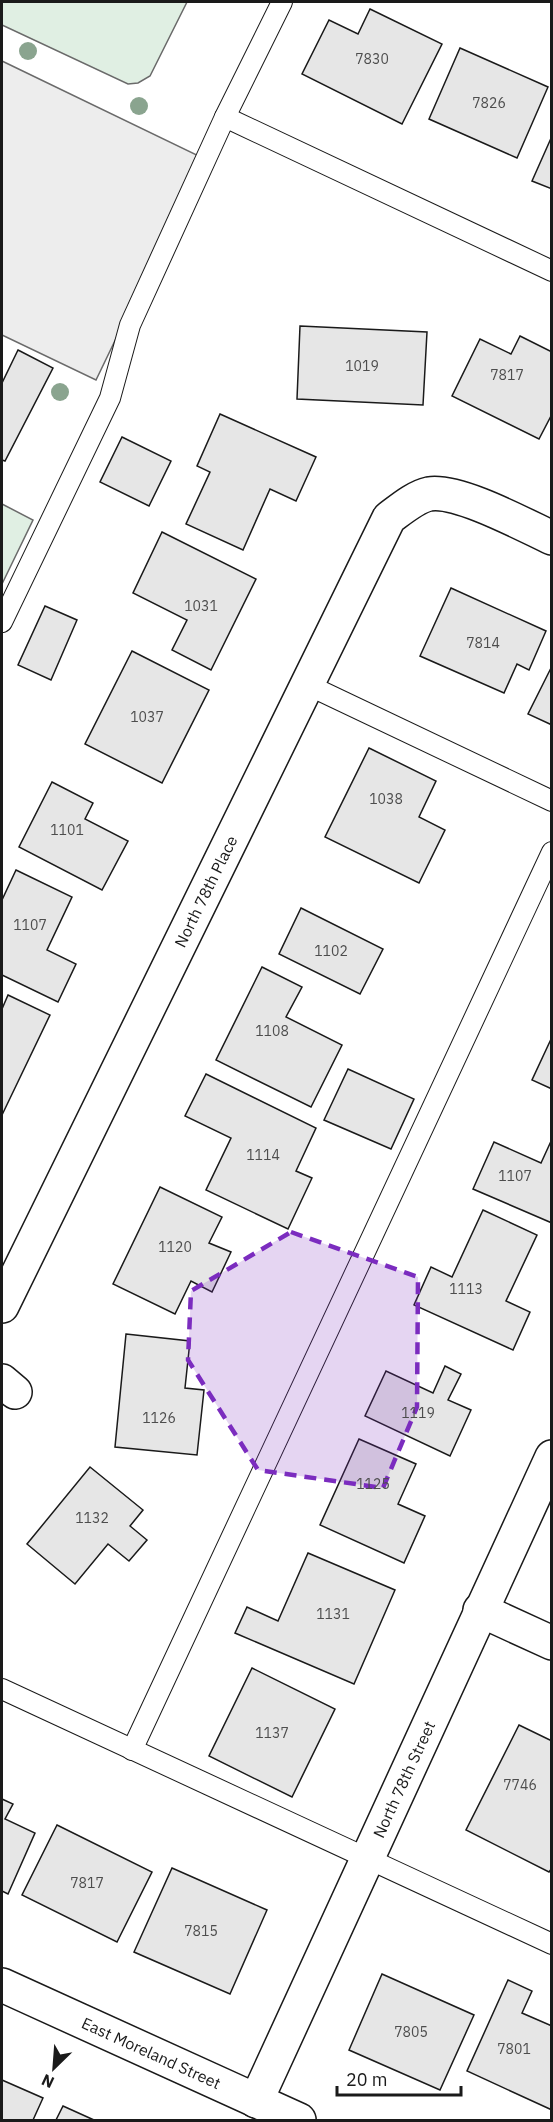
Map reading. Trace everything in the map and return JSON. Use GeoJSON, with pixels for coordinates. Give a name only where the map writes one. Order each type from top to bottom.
{"type":"FeatureCollection","features":[{"type":"Feature","properties":{"kind":"street","name":"North 78th Place"},"geometry":{"type":"LineString","coordinates":[[2,1306],[389,518],[429,494],[451,496],[472,502],[552,538]]}},
{"type":"Feature","properties":{"kind":"street","name":"North 78th Street"},"geometry":{"type":"LineString","coordinates":[[256,2101],[552,1457]]}},
{"type":"Feature","properties":{"kind":"street"},"geometry":{"type":"LineString","coordinates":[[480,1610],[552,1643]]}},
{"type":"Feature","properties":{"kind":"street","name":"East Moreland Street"},"geometry":{"type":"LineString","coordinates":[[2,1985],[299,2121]]}},
{"type":"Feature","properties":{"kind":"lane"},"geometry":{"type":"LineString","coordinates":[[2,622],[110,398],[130,325],[225,117],[282,2]]}},
{"type":"Feature","properties":{"kind":"lane"},"geometry":{"type":"LineString","coordinates":[[225,117],[552,271]]}},
{"type":"Feature","properties":{"kind":"lane"},"geometry":{"type":"LineString","coordinates":[[308,685],[552,801]]}},
{"type":"Feature","properties":{"kind":"lane"},"geometry":{"type":"LineString","coordinates":[[132,1750],[552,852]]}},
{"type":"Feature","properties":{"kind":"lane"},"geometry":{"type":"LineString","coordinates":[[2,1689],[552,1944]]}},
{"type":"Feature","properties":{"kind":"highlighted area"},"geometry":{"type":"Polygon","coordinates":[[[291,1232],[418,1277],[417,1407],[383,1488],[258,1470],[188,1360],[191,1291],[291,1232]]]}},
{"type":"Feature","properties":{"kind":"green space"},"geometry":{"type":"Polygon","coordinates":[[[2,2],[187,2],[150,76],[138,83],[128,84],[2,25],[2,2]]]}},
{"type":"Feature","properties":{"kind":"green space"},"geometry":{"type":"Polygon","coordinates":[[[2,504],[33,520],[2,584],[2,504]]]}},
{"type":"Feature","properties":{"kind":"shaded area"},"geometry":{"type":"Polygon","coordinates":[[[2,61],[203,158],[96,380],[2,335],[2,61]]]}},
{"type":"Feature","properties":{"kind":"building"},"geometry":{"type":"Polygon","coordinates":[[[370,9],[442,44],[402,124],[302,74],[329,20],[358,34],[370,9]]]}},
{"type":"Feature","properties":{"kind":"building"},"geometry":{"type":"Polygon","coordinates":[[[460,48],[548,87],[517,158],[429,119],[460,48]]]}},
{"type":"Feature","properties":{"kind":"building"},"geometry":{"type":"Polygon","coordinates":[[[552,136],[552,189],[532,181],[552,136]]]}},
{"type":"Feature","properties":{"kind":"building"},"geometry":{"type":"Polygon","coordinates":[[[300,326],[427,332],[423,405],[297,399],[300,326]]]}},
{"type":"Feature","properties":{"kind":"building"},"geometry":{"type":"Polygon","coordinates":[[[520,336],[552,352],[552,414],[539,439],[452,396],[480,339],[511,354],[520,336]]]}},
{"type":"Feature","properties":{"kind":"building"},"geometry":{"type":"Polygon","coordinates":[[[18,350],[53,368],[5,461],[2,460],[2,383],[18,350]]]}},
{"type":"Feature","properties":{"kind":"building"},"geometry":{"type":"Polygon","coordinates":[[[220,414],[316,457],[296,501],[270,489],[243,550],[186,524],[210,472],[197,466],[220,414]]]}},
{"type":"Feature","properties":{"kind":"building"},"geometry":{"type":"Polygon","coordinates":[[[122,437],[171,461],[149,506],[100,482],[122,437]]]}},
{"type":"Feature","properties":{"kind":"building"},"geometry":{"type":"Polygon","coordinates":[[[162,532],[256,579],[211,670],[172,650],[187,620],[133,593],[162,532]]]}},
{"type":"Feature","properties":{"kind":"building"},"geometry":{"type":"Polygon","coordinates":[[[451,588],[546,631],[529,670],[517,664],[504,693],[420,656],[451,588]]]}},
{"type":"Feature","properties":{"kind":"building"},"geometry":{"type":"Polygon","coordinates":[[[45,606],[77,620],[51,680],[18,665],[45,606]]]}},
{"type":"Feature","properties":{"kind":"building"},"geometry":{"type":"Polygon","coordinates":[[[132,651],[209,690],[162,783],[85,744],[132,651]]]}},
{"type":"Feature","properties":{"kind":"building"},"geometry":{"type":"Polygon","coordinates":[[[552,666],[552,725],[528,714],[552,666]]]}},
{"type":"Feature","properties":{"kind":"building"},"geometry":{"type":"Polygon","coordinates":[[[369,748],[436,781],[419,817],[445,830],[419,883],[325,837],[369,748]]]}},
{"type":"Feature","properties":{"kind":"building"},"geometry":{"type":"Polygon","coordinates":[[[52,782],[93,803],[85,819],[128,841],[102,890],[19,847],[52,782]]]}},
{"type":"Feature","properties":{"kind":"building"},"geometry":{"type":"Polygon","coordinates":[[[16,870],[72,897],[47,950],[76,964],[58,1002],[2,975],[2,900],[16,870]]]}},
{"type":"Feature","properties":{"kind":"building"},"geometry":{"type":"Polygon","coordinates":[[[301,908],[383,949],[360,994],[279,954],[301,908]]]}},
{"type":"Feature","properties":{"kind":"building"},"geometry":{"type":"Polygon","coordinates":[[[262,967],[302,987],[286,1017],[342,1045],[311,1107],[216,1060],[262,967]]]}},
{"type":"Feature","properties":{"kind":"building"},"geometry":{"type":"Polygon","coordinates":[[[8,995],[50,1015],[2,1115],[2,1009],[8,995]]]}},
{"type":"Feature","properties":{"kind":"building"},"geometry":{"type":"Polygon","coordinates":[[[552,1037],[552,1089],[532,1080],[552,1037]]]}},
{"type":"Feature","properties":{"kind":"building"},"geometry":{"type":"Polygon","coordinates":[[[348,1069],[414,1099],[391,1149],[324,1120],[348,1069]]]}},
{"type":"Feature","properties":{"kind":"building"},"geometry":{"type":"Polygon","coordinates":[[[206,1074],[316,1128],[296,1171],[312,1178],[288,1229],[206,1190],[231,1138],[185,1116],[206,1074]]]}},
{"type":"Feature","properties":{"kind":"building"},"geometry":{"type":"Polygon","coordinates":[[[552,1139],[552,1223],[473,1189],[494,1142],[541,1163],[552,1139]]]}},
{"type":"Feature","properties":{"kind":"building"},"geometry":{"type":"Polygon","coordinates":[[[160,1187],[222,1217],[209,1243],[231,1252],[212,1292],[191,1281],[175,1314],[113,1284],[160,1187]]]}},
{"type":"Feature","properties":{"kind":"building"},"geometry":{"type":"Polygon","coordinates":[[[483,1210],[537,1235],[506,1301],[530,1312],[513,1350],[414,1305],[431,1267],[452,1277],[483,1210]]]}},
{"type":"Feature","properties":{"kind":"building"},"geometry":{"type":"Polygon","coordinates":[[[126,1334],[190,1341],[185,1388],[204,1390],[197,1455],[115,1447],[126,1334]]]}},
{"type":"Feature","properties":{"kind":"building"},"geometry":{"type":"Polygon","coordinates":[[[445,1366],[461,1374],[448,1400],[471,1410],[450,1456],[365,1416],[386,1371],[433,1393],[445,1366]]]}},
{"type":"Feature","properties":{"kind":"building"},"geometry":{"type":"Polygon","coordinates":[[[359,1439],[416,1464],[398,1504],[425,1516],[404,1563],[320,1525],[359,1439]]]}},
{"type":"Feature","properties":{"kind":"building"},"geometry":{"type":"Polygon","coordinates":[[[90,1467],[143,1510],[130,1526],[147,1540],[129,1561],[108,1544],[75,1584],[27,1544],[90,1467]]]}},
{"type":"Feature","properties":{"kind":"building"},"geometry":{"type":"Polygon","coordinates":[[[308,1553],[395,1590],[354,1684],[235,1633],[247,1607],[278,1621],[308,1553]]]}},
{"type":"Feature","properties":{"kind":"building"},"geometry":{"type":"Polygon","coordinates":[[[252,1668],[335,1709],[292,1797],[209,1756],[252,1668]]]}},
{"type":"Feature","properties":{"kind":"building"},"geometry":{"type":"Polygon","coordinates":[[[519,1725],[552,1741],[552,1868],[549,1872],[466,1830],[519,1725]]]}},
{"type":"Feature","properties":{"kind":"building"},"geometry":{"type":"Polygon","coordinates":[[[2,1799],[13,1804],[5,1819],[35,1833],[8,1894],[2,1891],[2,1799]]]}},
{"type":"Feature","properties":{"kind":"building"},"geometry":{"type":"Polygon","coordinates":[[[57,1825],[152,1872],[117,1942],[22,1895],[57,1825]]]}},
{"type":"Feature","properties":{"kind":"building"},"geometry":{"type":"Polygon","coordinates":[[[172,1868],[267,1910],[230,1994],[134,1952],[172,1868]]]}},
{"type":"Feature","properties":{"kind":"building"},"geometry":{"type":"Polygon","coordinates":[[[382,1974],[474,2015],[440,2090],[349,2050],[382,1974]]]}},
{"type":"Feature","properties":{"kind":"building"},"geometry":{"type":"Polygon","coordinates":[[[508,1980],[532,1991],[522,2013],[552,2026],[552,2110],[467,2071],[508,1980]]]}},
{"type":"Feature","properties":{"kind":"building"},"geometry":{"type":"Polygon","coordinates":[[[2,2080],[43,2098],[33,2120],[2,2120],[2,2080]]]}},
{"type":"Feature","properties":{"kind":"building"},"geometry":{"type":"Polygon","coordinates":[[[63,2106],[94,2120],[56,2120],[63,2106]]]}}]}
